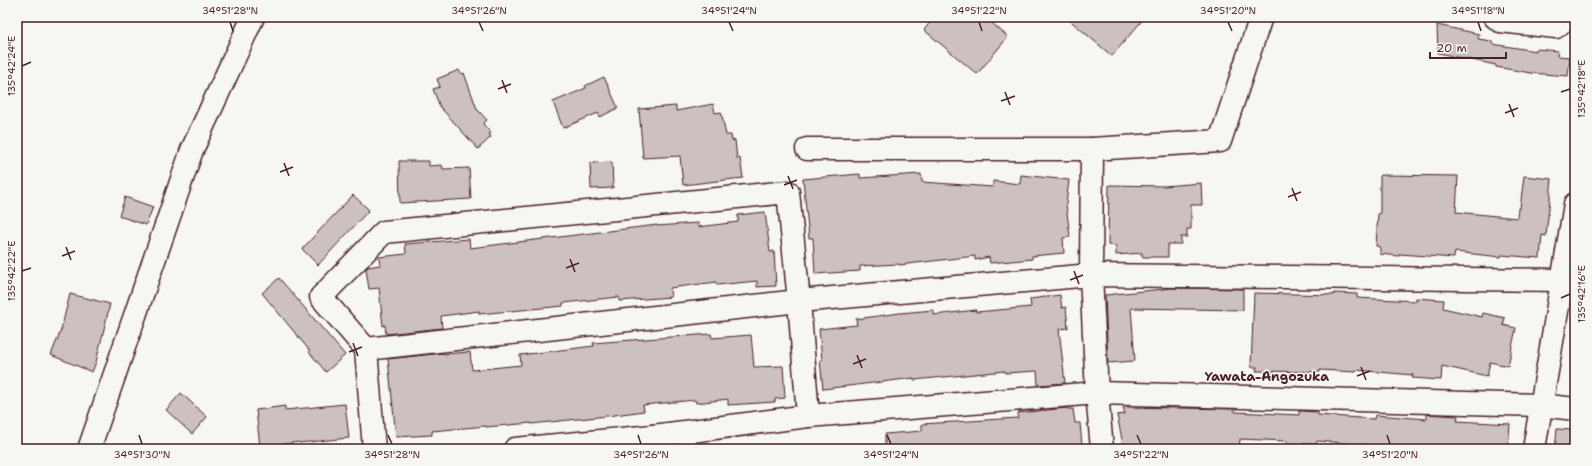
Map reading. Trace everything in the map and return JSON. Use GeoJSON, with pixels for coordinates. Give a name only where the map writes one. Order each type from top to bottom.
{"type":"FeatureCollection","features":[{"type":"Feature","properties":{"kind":"street"},"geometry":{"type":"LineString","coordinates":[[89,449],[192,150],[253,17]]}},
{"type":"Feature","properties":{"kind":"street"},"geometry":{"type":"LineString","coordinates":[[807,149],[1092,149],[1220,141],[1261,17]]}},
{"type":"Feature","properties":{"kind":"street"},"geometry":{"type":"LineString","coordinates":[[1495,17],[1500,21],[1556,27],[1568,17]]}},
{"type":"Feature","properties":{"kind":"street"},"geometry":{"type":"LineString","coordinates":[[1092,149],[1091,275],[1097,392],[1102,449]]}},
{"type":"Feature","properties":{"kind":"street"},"geometry":{"type":"LineString","coordinates":[[374,449],[366,349],[321,297],[384,232],[788,192],[799,301],[808,416]]}},
{"type":"Feature","properties":{"kind":"street"},"geometry":{"type":"LineString","coordinates":[[1534,449],[1540,405],[1569,281],[1575,204]]}},
{"type":"Feature","properties":{"kind":"street"},"geometry":{"type":"LineString","coordinates":[[366,349],[799,301],[1091,275],[1569,281]]}},
{"type":"Feature","properties":{"kind":"street"},"geometry":{"type":"LineString","coordinates":[[515,449],[655,442],[808,416],[1097,392],[1540,405],[1575,409]]}},
{"type":"Feature","properties":{"kind":"building"},"geometry":{"type":"Polygon","coordinates":[[[934,17],[985,17],[1008,37],[977,74],[924,30],[934,17]]]}},
{"type":"Feature","properties":{"kind":"building"},"geometry":{"type":"Polygon","coordinates":[[[1066,17],[1145,17],[1112,56],[1066,17]]]}},
{"type":"Feature","properties":{"kind":"building"},"geometry":{"type":"Polygon","coordinates":[[[1437,25],[1479,34],[1478,39],[1492,41],[1492,44],[1536,51],[1536,49],[1558,51],[1557,56],[1570,57],[1568,76],[1531,73],[1496,67],[1496,65],[1438,53],[1437,25]]]}},
{"type":"Feature","properties":{"kind":"building"},"geometry":{"type":"Polygon","coordinates":[[[459,70],[461,74],[464,73],[477,109],[487,120],[483,124],[491,133],[489,134],[491,137],[478,149],[440,107],[433,89],[440,87],[437,79],[459,70]]]}},
{"type":"Feature","properties":{"kind":"building"},"geometry":{"type":"Polygon","coordinates":[[[604,77],[618,108],[600,117],[598,113],[563,128],[553,102],[586,88],[585,86],[604,77]]]}},
{"type":"Feature","properties":{"kind":"building"},"geometry":{"type":"Polygon","coordinates":[[[713,104],[715,113],[721,112],[726,135],[731,135],[732,141],[735,140],[737,159],[740,158],[743,178],[683,185],[680,156],[643,158],[639,109],[676,106],[676,111],[713,104]]]}},
{"type":"Feature","properties":{"kind":"building"},"geometry":{"type":"Polygon","coordinates":[[[399,161],[429,161],[429,166],[442,165],[443,169],[469,168],[471,199],[400,203],[399,161]]]}},
{"type":"Feature","properties":{"kind":"building"},"geometry":{"type":"Polygon","coordinates":[[[612,162],[613,188],[591,189],[590,163],[612,162]]]}},
{"type":"Feature","properties":{"kind":"building"},"geometry":{"type":"Polygon","coordinates":[[[860,174],[860,178],[921,174],[922,182],[993,187],[993,181],[1020,184],[1021,175],[1069,180],[1066,204],[1070,237],[1063,238],[1064,253],[1032,256],[1032,259],[990,263],[989,257],[975,260],[975,256],[899,265],[860,266],[860,271],[815,274],[813,238],[809,238],[803,179],[860,174]]]}},
{"type":"Feature","properties":{"kind":"building"},"geometry":{"type":"Polygon","coordinates":[[[1380,175],[1458,176],[1456,212],[1517,218],[1518,208],[1520,208],[1524,176],[1552,179],[1546,236],[1542,235],[1540,258],[1501,255],[1501,257],[1455,252],[1454,258],[1380,254],[1380,247],[1376,246],[1378,213],[1380,214],[1380,175]]]}},
{"type":"Feature","properties":{"kind":"building"},"geometry":{"type":"Polygon","coordinates":[[[1201,183],[1202,205],[1191,205],[1191,229],[1187,229],[1187,237],[1181,237],[1181,244],[1168,244],[1168,257],[1142,257],[1142,253],[1116,255],[1116,246],[1108,245],[1109,185],[1164,186],[1201,183]]]}},
{"type":"Feature","properties":{"kind":"building"},"geometry":{"type":"Polygon","coordinates":[[[353,195],[369,210],[318,265],[302,249],[353,195]]]}},
{"type":"Feature","properties":{"kind":"building"},"geometry":{"type":"Polygon","coordinates":[[[125,197],[153,207],[146,225],[119,216],[125,197]]]}},
{"type":"Feature","properties":{"kind":"building"},"geometry":{"type":"Polygon","coordinates":[[[765,212],[770,252],[774,251],[776,286],[757,287],[757,281],[717,285],[716,282],[670,288],[671,297],[619,301],[619,297],[563,303],[563,306],[479,314],[479,311],[441,316],[442,328],[386,334],[385,325],[383,326],[379,288],[369,289],[366,269],[368,267],[380,265],[379,257],[406,254],[405,244],[469,239],[470,248],[657,225],[698,223],[698,227],[738,222],[738,215],[765,212]]]}},
{"type":"Feature","properties":{"kind":"building"},"geometry":{"type":"Polygon","coordinates":[[[279,278],[345,355],[326,372],[262,293],[279,278]]]}},
{"type":"Feature","properties":{"kind":"building"},"geometry":{"type":"Polygon","coordinates":[[[1173,288],[1243,289],[1243,310],[1131,308],[1135,361],[1108,363],[1105,295],[1173,288]]]}},
{"type":"Feature","properties":{"kind":"building"},"geometry":{"type":"Polygon","coordinates":[[[1254,293],[1334,295],[1334,293],[1357,294],[1357,298],[1416,301],[1416,298],[1444,300],[1443,308],[1482,317],[1483,313],[1505,318],[1503,325],[1516,328],[1508,366],[1490,362],[1487,376],[1442,366],[1441,380],[1412,378],[1413,375],[1356,370],[1356,372],[1320,370],[1320,372],[1256,371],[1257,367],[1251,367],[1254,293]]]}},
{"type":"Feature","properties":{"kind":"building"},"geometry":{"type":"Polygon","coordinates":[[[70,294],[110,304],[96,362],[92,372],[51,355],[61,330],[70,294]]]}},
{"type":"Feature","properties":{"kind":"building"},"geometry":{"type":"Polygon","coordinates":[[[1060,295],[1062,308],[1066,307],[1068,328],[1059,329],[1065,383],[1038,385],[1037,371],[1005,373],[1005,371],[914,380],[914,378],[823,389],[819,329],[857,325],[856,319],[900,313],[934,310],[934,315],[976,310],[976,312],[1031,307],[1030,299],[1060,295]]]}},
{"type":"Feature","properties":{"kind":"building"},"geometry":{"type":"Polygon","coordinates":[[[711,334],[712,338],[751,335],[754,367],[783,366],[785,398],[775,399],[775,402],[728,405],[728,399],[696,403],[695,400],[643,405],[644,411],[607,416],[531,424],[432,431],[432,435],[396,437],[388,359],[444,353],[470,352],[472,370],[521,365],[520,355],[594,346],[593,343],[711,334]]]}},
{"type":"Feature","properties":{"kind":"building"},"geometry":{"type":"Polygon","coordinates":[[[181,393],[207,417],[192,434],[166,410],[181,393]]]}},
{"type":"Feature","properties":{"kind":"building"},"geometry":{"type":"Polygon","coordinates":[[[345,404],[349,438],[260,447],[256,410],[285,406],[285,410],[345,404]]]}},
{"type":"Feature","properties":{"kind":"building"},"geometry":{"type":"Polygon","coordinates":[[[1123,407],[1235,409],[1235,412],[1299,415],[1299,411],[1302,411],[1318,412],[1318,415],[1374,419],[1375,415],[1427,419],[1427,414],[1458,416],[1457,421],[1510,424],[1508,449],[1401,449],[1372,445],[1317,441],[1316,444],[1240,439],[1239,449],[1124,449],[1117,415],[1125,414],[1123,407]]]}},
{"type":"Feature","properties":{"kind":"building"},"geometry":{"type":"Polygon","coordinates":[[[1067,408],[1073,409],[1075,423],[1080,423],[1082,445],[1027,449],[885,449],[885,434],[922,431],[922,424],[1018,418],[1018,413],[1067,408]]]}},
{"type":"Feature","properties":{"kind":"building"},"geometry":{"type":"Polygon","coordinates":[[[1557,429],[1575,430],[1575,449],[1555,449],[1557,429]]]}},
{"type":"Feature","properties":{"kind":"district","name":"Yawata-Angozuka"},"geometry":{"type":"Point","coordinates":[1267,376]}}]}
